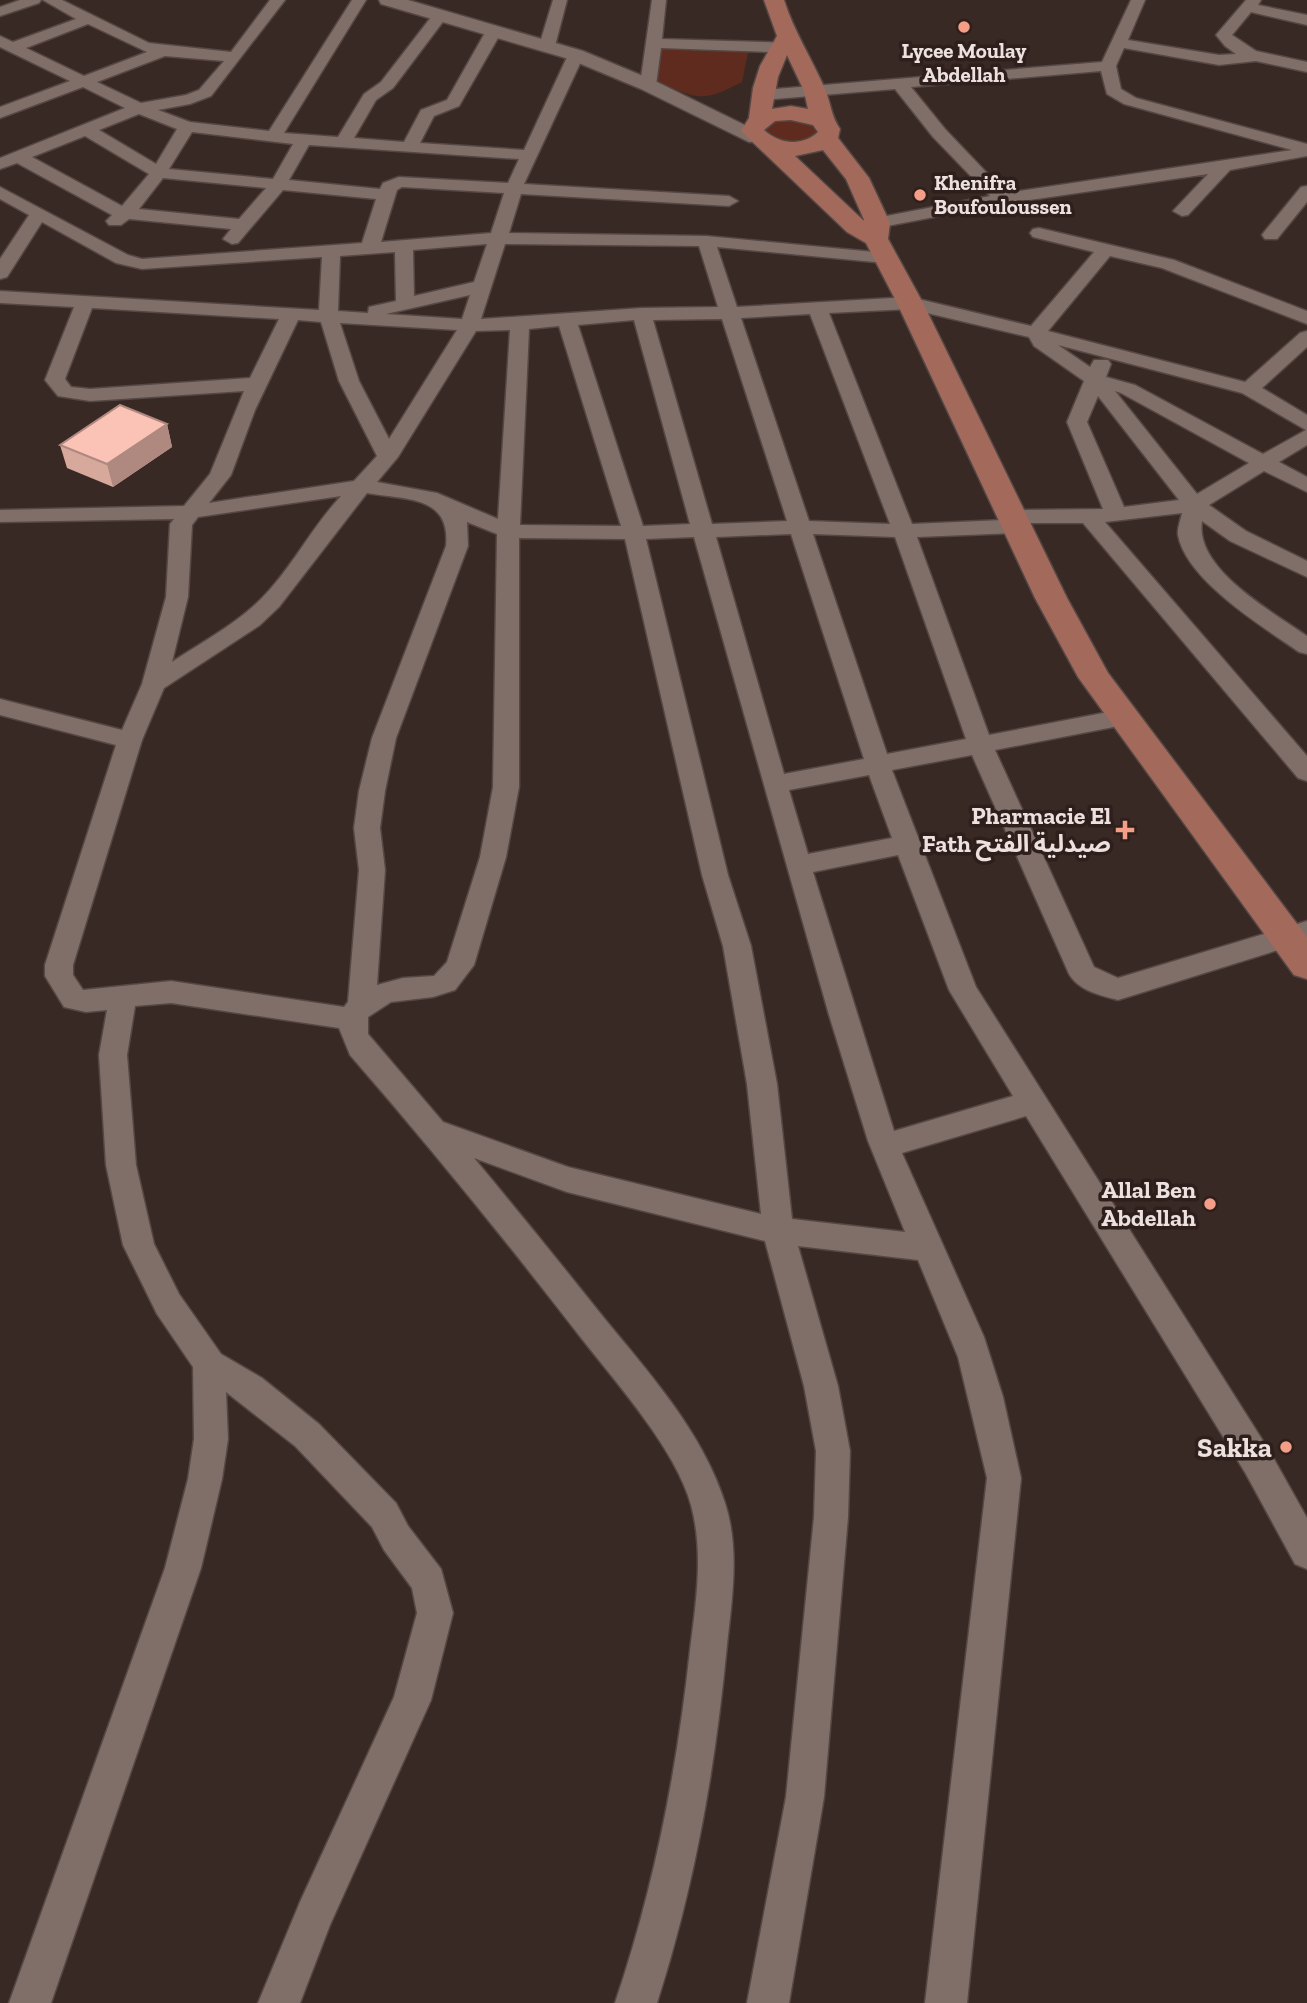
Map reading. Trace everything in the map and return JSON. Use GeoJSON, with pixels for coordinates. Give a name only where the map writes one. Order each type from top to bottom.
{"type":"FeatureCollection","features":[{"type":"Feature","properties":{"kind":"main road"},"geometry":{"type":"LineString","coordinates":[[774,0],[786,44],[815,91],[824,129],[857,178],[874,237],[910,303],[1014,521],[1094,677],[1297,934],[1307,965]]}},
{"type":"Feature","properties":{"kind":"main road"},"geometry":{"type":"LineString","coordinates":[[762,121],[786,44]]}},
{"type":"Feature","properties":{"kind":"main road"},"geometry":{"type":"LineString","coordinates":[[762,121],[790,113],[824,129]]}},
{"type":"Feature","properties":{"kind":"main road"},"geometry":{"type":"LineString","coordinates":[[762,121],[803,148],[824,129]]}},
{"type":"Feature","properties":{"kind":"main road"},"geometry":{"type":"LineString","coordinates":[[762,121],[874,237]]}},
{"type":"Feature","properties":{"kind":"street"},"geometry":{"type":"LineString","coordinates":[[0,12],[34,0]]}},
{"type":"Feature","properties":{"kind":"street"},"geometry":{"type":"LineString","coordinates":[[50,0],[144,47],[235,57]]}},
{"type":"Feature","properties":{"kind":"street"},"geometry":{"type":"LineString","coordinates":[[0,164],[139,108],[190,99],[205,93],[278,0]]}},
{"type":"Feature","properties":{"kind":"street"},"geometry":{"type":"LineString","coordinates":[[274,136],[359,0]]}},
{"type":"Feature","properties":{"kind":"street"},"geometry":{"type":"LineString","coordinates":[[388,0],[576,55],[689,105],[762,121],[815,91],[1108,66]]}},
{"type":"Feature","properties":{"kind":"street"},"geometry":{"type":"LineString","coordinates":[[547,46],[559,0]]}},
{"type":"Feature","properties":{"kind":"street"},"geometry":{"type":"LineString","coordinates":[[648,85],[659,0]]}},
{"type":"Feature","properties":{"kind":"street"},"geometry":{"type":"LineString","coordinates":[[1138,0],[1108,66],[1112,91],[1130,101],[1307,150]]}},
{"type":"Feature","properties":{"kind":"street"},"geometry":{"type":"LineString","coordinates":[[1307,20],[1250,3],[1224,35],[1240,49],[1258,56],[1307,67]]}},
{"type":"Feature","properties":{"kind":"street"},"geometry":{"type":"LineString","coordinates":[[343,142],[370,97],[387,85],[440,15]]}},
{"type":"Feature","properties":{"kind":"street"},"geometry":{"type":"LineString","coordinates":[[6,44],[89,19]]}},
{"type":"Feature","properties":{"kind":"street"},"geometry":{"type":"LineString","coordinates":[[410,146],[427,113],[453,103],[494,31]]}},
{"type":"Feature","properties":{"kind":"street"},"geometry":{"type":"LineString","coordinates":[[654,43],[786,44]]}},
{"type":"Feature","properties":{"kind":"street"},"geometry":{"type":"LineString","coordinates":[[1119,43],[1219,60],[1258,56]]}},
{"type":"Feature","properties":{"kind":"street"},"geometry":{"type":"LineString","coordinates":[[6,44],[81,82],[187,127],[304,140],[529,155]]}},
{"type":"Feature","properties":{"kind":"street"},"geometry":{"type":"LineString","coordinates":[[0,113],[163,51]]}},
{"type":"Feature","properties":{"kind":"street"},"geometry":{"type":"LineString","coordinates":[[154,684],[252,620],[271,602],[314,549],[343,506],[388,457],[470,325],[514,188],[576,55]]}},
{"type":"Feature","properties":{"kind":"street"},"geometry":{"type":"LineString","coordinates":[[900,83],[939,133],[1002,199]]}},
{"type":"Feature","properties":{"kind":"street"},"geometry":{"type":"LineString","coordinates":[[689,105],[717,108],[762,121]]}},
{"type":"Feature","properties":{"kind":"street"},"geometry":{"type":"LineString","coordinates":[[87,241],[125,213],[159,173],[187,127]]}},
{"type":"Feature","properties":{"kind":"street"},"geometry":{"type":"LineString","coordinates":[[88,130],[159,173],[386,195]]}},
{"type":"Feature","properties":{"kind":"street"},"geometry":{"type":"LineString","coordinates":[[214,261],[277,186],[304,140]]}},
{"type":"Feature","properties":{"kind":"street"},"geometry":{"type":"LineString","coordinates":[[0,192],[122,259],[142,264],[214,261],[497,238],[706,242],[874,237],[1002,199],[1291,156],[1307,150]]}},
{"type":"Feature","properties":{"kind":"street"},"geometry":{"type":"LineString","coordinates":[[19,157],[112,209],[125,213],[244,225]]}},
{"type":"Feature","properties":{"kind":"street"},"geometry":{"type":"LineString","coordinates":[[1182,211],[1226,164]]}},
{"type":"Feature","properties":{"kind":"street"},"geometry":{"type":"LineString","coordinates":[[370,248],[389,187],[399,182],[729,201]]}},
{"type":"Feature","properties":{"kind":"street"},"geometry":{"type":"LineString","coordinates":[[1270,234],[1307,191]]}},
{"type":"Feature","properties":{"kind":"street"},"geometry":{"type":"LineString","coordinates":[[0,273],[38,214]]}},
{"type":"Feature","properties":{"kind":"street"},"geometry":{"type":"LineString","coordinates":[[1039,233],[1168,264],[1307,318]]}},
{"type":"Feature","properties":{"kind":"street"},"geometry":{"type":"LineString","coordinates":[[706,242],[878,764],[963,989],[1258,1463],[1307,1552]]}},
{"type":"Feature","properties":{"kind":"street"},"geometry":{"type":"LineString","coordinates":[[404,244],[405,303]]}},
{"type":"Feature","properties":{"kind":"street"},"geometry":{"type":"LineString","coordinates":[[1036,333],[1107,248]]}},
{"type":"Feature","properties":{"kind":"street"},"geometry":{"type":"LineString","coordinates":[[331,251],[328,315],[349,381],[388,457]]}},
{"type":"Feature","properties":{"kind":"street"},"geometry":{"type":"LineString","coordinates":[[354,317],[482,286]]}},
{"type":"Feature","properties":{"kind":"street"},"geometry":{"type":"LineString","coordinates":[[0,297],[470,325],[520,324],[642,314],[728,313],[910,303],[1250,389],[1307,424]]}},
{"type":"Feature","properties":{"kind":"street"},"geometry":{"type":"LineString","coordinates":[[85,302],[55,380],[65,392],[90,395],[257,384]]}},
{"type":"Feature","properties":{"kind":"street"},"geometry":{"type":"LineString","coordinates":[[817,307],[904,531],[981,747],[1083,974],[1100,984],[1118,989],[1297,934]]}},
{"type":"Feature","properties":{"kind":"street"},"geometry":{"type":"LineString","coordinates":[[292,313],[257,384],[220,475],[181,524],[177,597],[154,684],[130,740],[59,965],[59,976],[74,999],[86,1001],[171,992],[357,1011],[403,989],[442,984],[460,965],[493,857],[506,787],[509,531],[520,324]]}},
{"type":"Feature","properties":{"kind":"street"},"geometry":{"type":"LineString","coordinates":[[642,314],[799,865],[885,1146],[961,1321],[996,1432],[1004,1478],[946,2003]]}},
{"type":"Feature","properties":{"kind":"street"},"geometry":{"type":"LineString","coordinates":[[567,320],[634,533],[715,874],[737,946],[762,1084],[778,1231],[821,1386],[833,1451],[831,1517],[805,1797],[768,2003]]}},
{"type":"Feature","properties":{"kind":"street"},"geometry":{"type":"LineString","coordinates":[[1036,333],[1041,342],[1095,380],[1194,505],[1238,536],[1307,570]]}},
{"type":"Feature","properties":{"kind":"street"},"geometry":{"type":"LineString","coordinates":[[1250,389],[1307,337]]}},
{"type":"Feature","properties":{"kind":"street"},"geometry":{"type":"LineString","coordinates":[[1107,352],[1077,422],[1116,513]]}},
{"type":"Feature","properties":{"kind":"street"},"geometry":{"type":"LineString","coordinates":[[1282,360],[1307,371]]}},
{"type":"Feature","properties":{"kind":"street"},"geometry":{"type":"LineString","coordinates":[[1095,380],[1128,389],[1307,486]]}},
{"type":"Feature","properties":{"kind":"street"},"geometry":{"type":"LineString","coordinates":[[0,516],[189,512],[363,486],[410,493],[509,531],[634,533],[800,527],[904,531],[1194,505],[1307,436]]}},
{"type":"Feature","properties":{"kind":"street"},"geometry":{"type":"LineString","coordinates":[[443,505],[453,513],[459,526],[457,546],[384,738],[372,791],[367,828],[372,870],[357,1011],[351,1034],[527,1243],[626,1370],[674,1438],[703,1488],[714,1526],[715,1588],[702,1725],[668,1901],[636,2003]]}},
{"type":"Feature","properties":{"kind":"street"},"geometry":{"type":"LineString","coordinates":[[1194,505],[1189,534],[1204,565],[1236,597],[1307,647]]}},
{"type":"Feature","properties":{"kind":"street"},"geometry":{"type":"LineString","coordinates":[[1089,516],[1307,772]]}},
{"type":"Feature","properties":{"kind":"street"},"geometry":{"type":"LineString","coordinates":[[0,707],[130,740]]}},
{"type":"Feature","properties":{"kind":"street"},"geometry":{"type":"LineString","coordinates":[[776,784],[981,747],[1124,717]]}},
{"type":"Feature","properties":{"kind":"street"},"geometry":{"type":"LineString","coordinates":[[799,865],[907,844]]}},
{"type":"Feature","properties":{"kind":"street"},"geometry":{"type":"LineString","coordinates":[[123,996],[113,1055],[121,1165],[139,1245],[168,1304],[209,1364],[250,1389],[307,1435],[384,1515],[396,1538],[428,1581],[435,1613],[412,1700],[314,1916],[279,2003]]}},
{"type":"Feature","properties":{"kind":"street"},"geometry":{"type":"LineString","coordinates":[[885,1146],[1032,1102]]}},
{"type":"Feature","properties":{"kind":"street"},"geometry":{"type":"LineString","coordinates":[[436,1132],[567,1179],[778,1231],[928,1248]]}},
{"type":"Feature","properties":{"kind":"street"},"geometry":{"type":"LineString","coordinates":[[30,2003],[90,1826],[183,1568],[205,1479],[211,1439],[209,1364]]}},
{"type":"Feature","properties":{"kind":"shaded area"},"geometry":{"type":"Polygon","coordinates":[[[662,45],[749,48],[742,82],[708,96],[700,96],[657,82],[662,45]]]}},
{"type":"Feature","properties":{"kind":"shaded area"},"geometry":{"type":"Polygon","coordinates":[[[787,118],[816,127],[817,135],[803,141],[790,142],[763,133],[765,125],[787,118]]]}},
{"type":"Feature","properties":{"kind":"building"},"geometry":{"type":"Polygon","coordinates":[[[120,405],[167,424],[107,464],[60,445],[120,405]]]}},
{"type":"Feature","properties":{"kind":"place","name":"Lycee Moulay Abdellah"},"geometry":{"type":"Point","coordinates":[964,27]}},
{"type":"Feature","properties":{"kind":"place","name":"Khenifra Boufouloussen"},"geometry":{"type":"Point","coordinates":[920,195]}},
{"type":"Feature","properties":{"kind":"place","name":"Pharmacie El Fath صيدلية الفتح"},"geometry":{"type":"Point","coordinates":[1125,830]}},
{"type":"Feature","properties":{"kind":"place","name":"Allal Ben Abdellah"},"geometry":{"type":"Point","coordinates":[1210,1204]}},
{"type":"Feature","properties":{"kind":"place","name":"Sakka"},"geometry":{"type":"Point","coordinates":[1286,1447]}}]}
